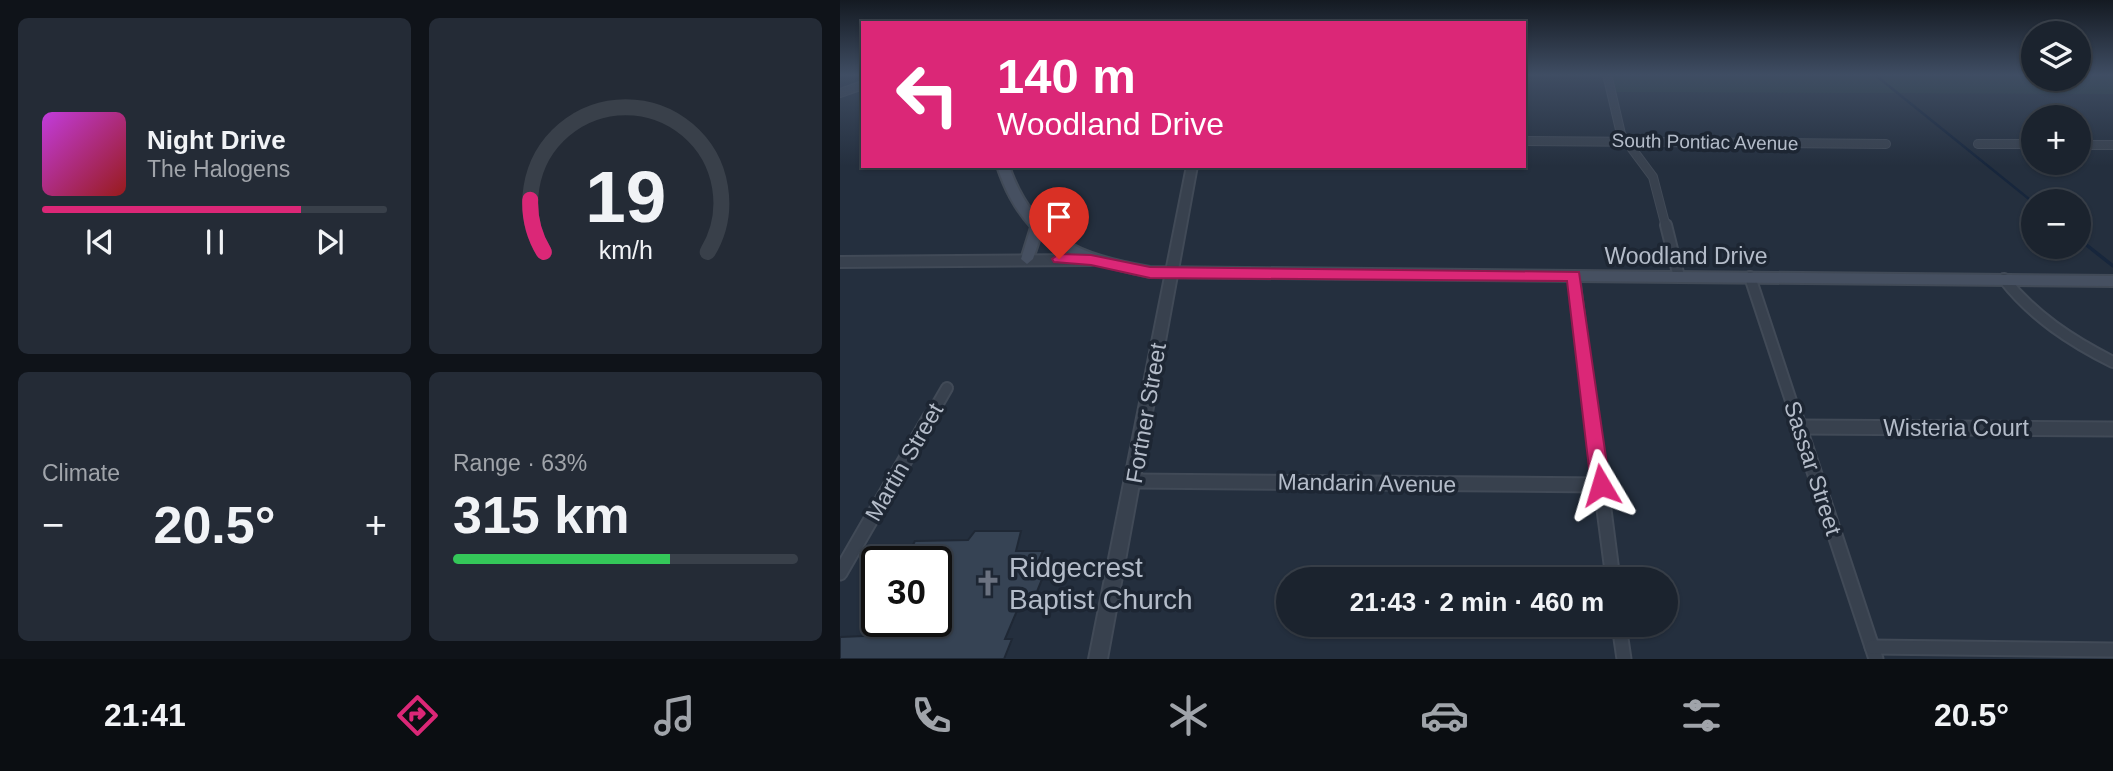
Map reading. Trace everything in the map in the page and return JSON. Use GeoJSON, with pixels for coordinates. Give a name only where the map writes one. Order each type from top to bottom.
{"type":"FeatureCollection","features":[{"type":"Feature","properties":{"kind":"main road"},"geometry":{"type":"LineString","coordinates":[[1004,168],[1019,207],[1037,227],[1091,260]]}},
{"type":"Feature","properties":{"kind":"main road"},"geometry":{"type":"LineString","coordinates":[[1027,259],[1037,227]]}},
{"type":"Feature","properties":{"kind":"main road","name":"Woodland Drive"},"geometry":{"type":"LineString","coordinates":[[1091,260],[1139,271],[1171,272],[2113,281]]}},
{"type":"Feature","properties":{"kind":"street"},"geometry":{"type":"LineString","coordinates":[[1614,105],[1621,134],[1653,177],[1679,277]]}},
{"type":"Feature","properties":{"kind":"street","name":"South Pontiac Avenue"},"geometry":{"type":"LineString","coordinates":[[1526,141],[1886,144]]}},
{"type":"Feature","properties":{"kind":"street"},"geometry":{"type":"LineString","coordinates":[[1978,144],[2021,144]]}},
{"type":"Feature","properties":{"kind":"street"},"geometry":{"type":"LineString","coordinates":[[2091,145],[2113,145]]}},
{"type":"Feature","properties":{"kind":"street","name":"Fortner Street"},"geometry":{"type":"LineString","coordinates":[[1098,659],[1192,168]]}},
{"type":"Feature","properties":{"kind":"street","name":"Woodland Drive"},"geometry":{"type":"LineString","coordinates":[[840,262],[1091,260]]}},
{"type":"Feature","properties":{"kind":"street"},"geometry":{"type":"LineString","coordinates":[[1574,276],[1611,567]]}},
{"type":"Feature","properties":{"kind":"street","name":"Sassar Street"},"geometry":{"type":"LineString","coordinates":[[1750,277],[1874,653]]}},
{"type":"Feature","properties":{"kind":"street"},"geometry":{"type":"LineString","coordinates":[[2004,279],[2014,293],[2045,320],[2084,348],[2113,362]]}},
{"type":"Feature","properties":{"kind":"street","name":"Martin Street"},"geometry":{"type":"LineString","coordinates":[[840,573],[947,388]]}},
{"type":"Feature","properties":{"kind":"street","name":"Wisteria Court"},"geometry":{"type":"LineString","coordinates":[[1799,427],[2113,429]]}},
{"type":"Feature","properties":{"kind":"street","name":"Mandarin Avenue"},"geometry":{"type":"LineString","coordinates":[[1133,481],[1601,485]]}},
{"type":"Feature","properties":{"kind":"street"},"geometry":{"type":"LineString","coordinates":[[1621,637],[1624,659]]}},
{"type":"Feature","properties":{"kind":"street"},"geometry":{"type":"LineString","coordinates":[[1874,653],[2113,650]]}},
{"type":"Feature","properties":{"kind":"building","name":"Ridgecrest Baptist Church"},"geometry":{"type":"Polygon","coordinates":[[[975,531],[1021,531],[1016,551],[1043,551],[1038,562],[1049,562],[1032,604],[1022,604],[1016,613],[1005,639],[1012,639],[1004,659],[840,659],[840,637],[952,637],[952,546],[912,546],[915,541],[968,540],[975,531]]]}},
{"type":"Feature","properties":{"kind":"waterway"},"geometry":{"type":"LineString","coordinates":[[1912,105],[2021,193]]}},
{"type":"Feature","properties":{"kind":"waterway"},"geometry":{"type":"LineString","coordinates":[[2091,249],[2113,266]]}},
{"type":"Feature","properties":{"kind":"place","name":"Ridgecrest Baptist Church"},"geometry":{"type":"Point","coordinates":[988,583]}},
{"type":"Feature","properties":{"kind":"route"},"geometry":{"type":"LineString","coordinates":[[1059,259],[1091,260],[1150,272],[1574,276],[1601,485]]}}]}
